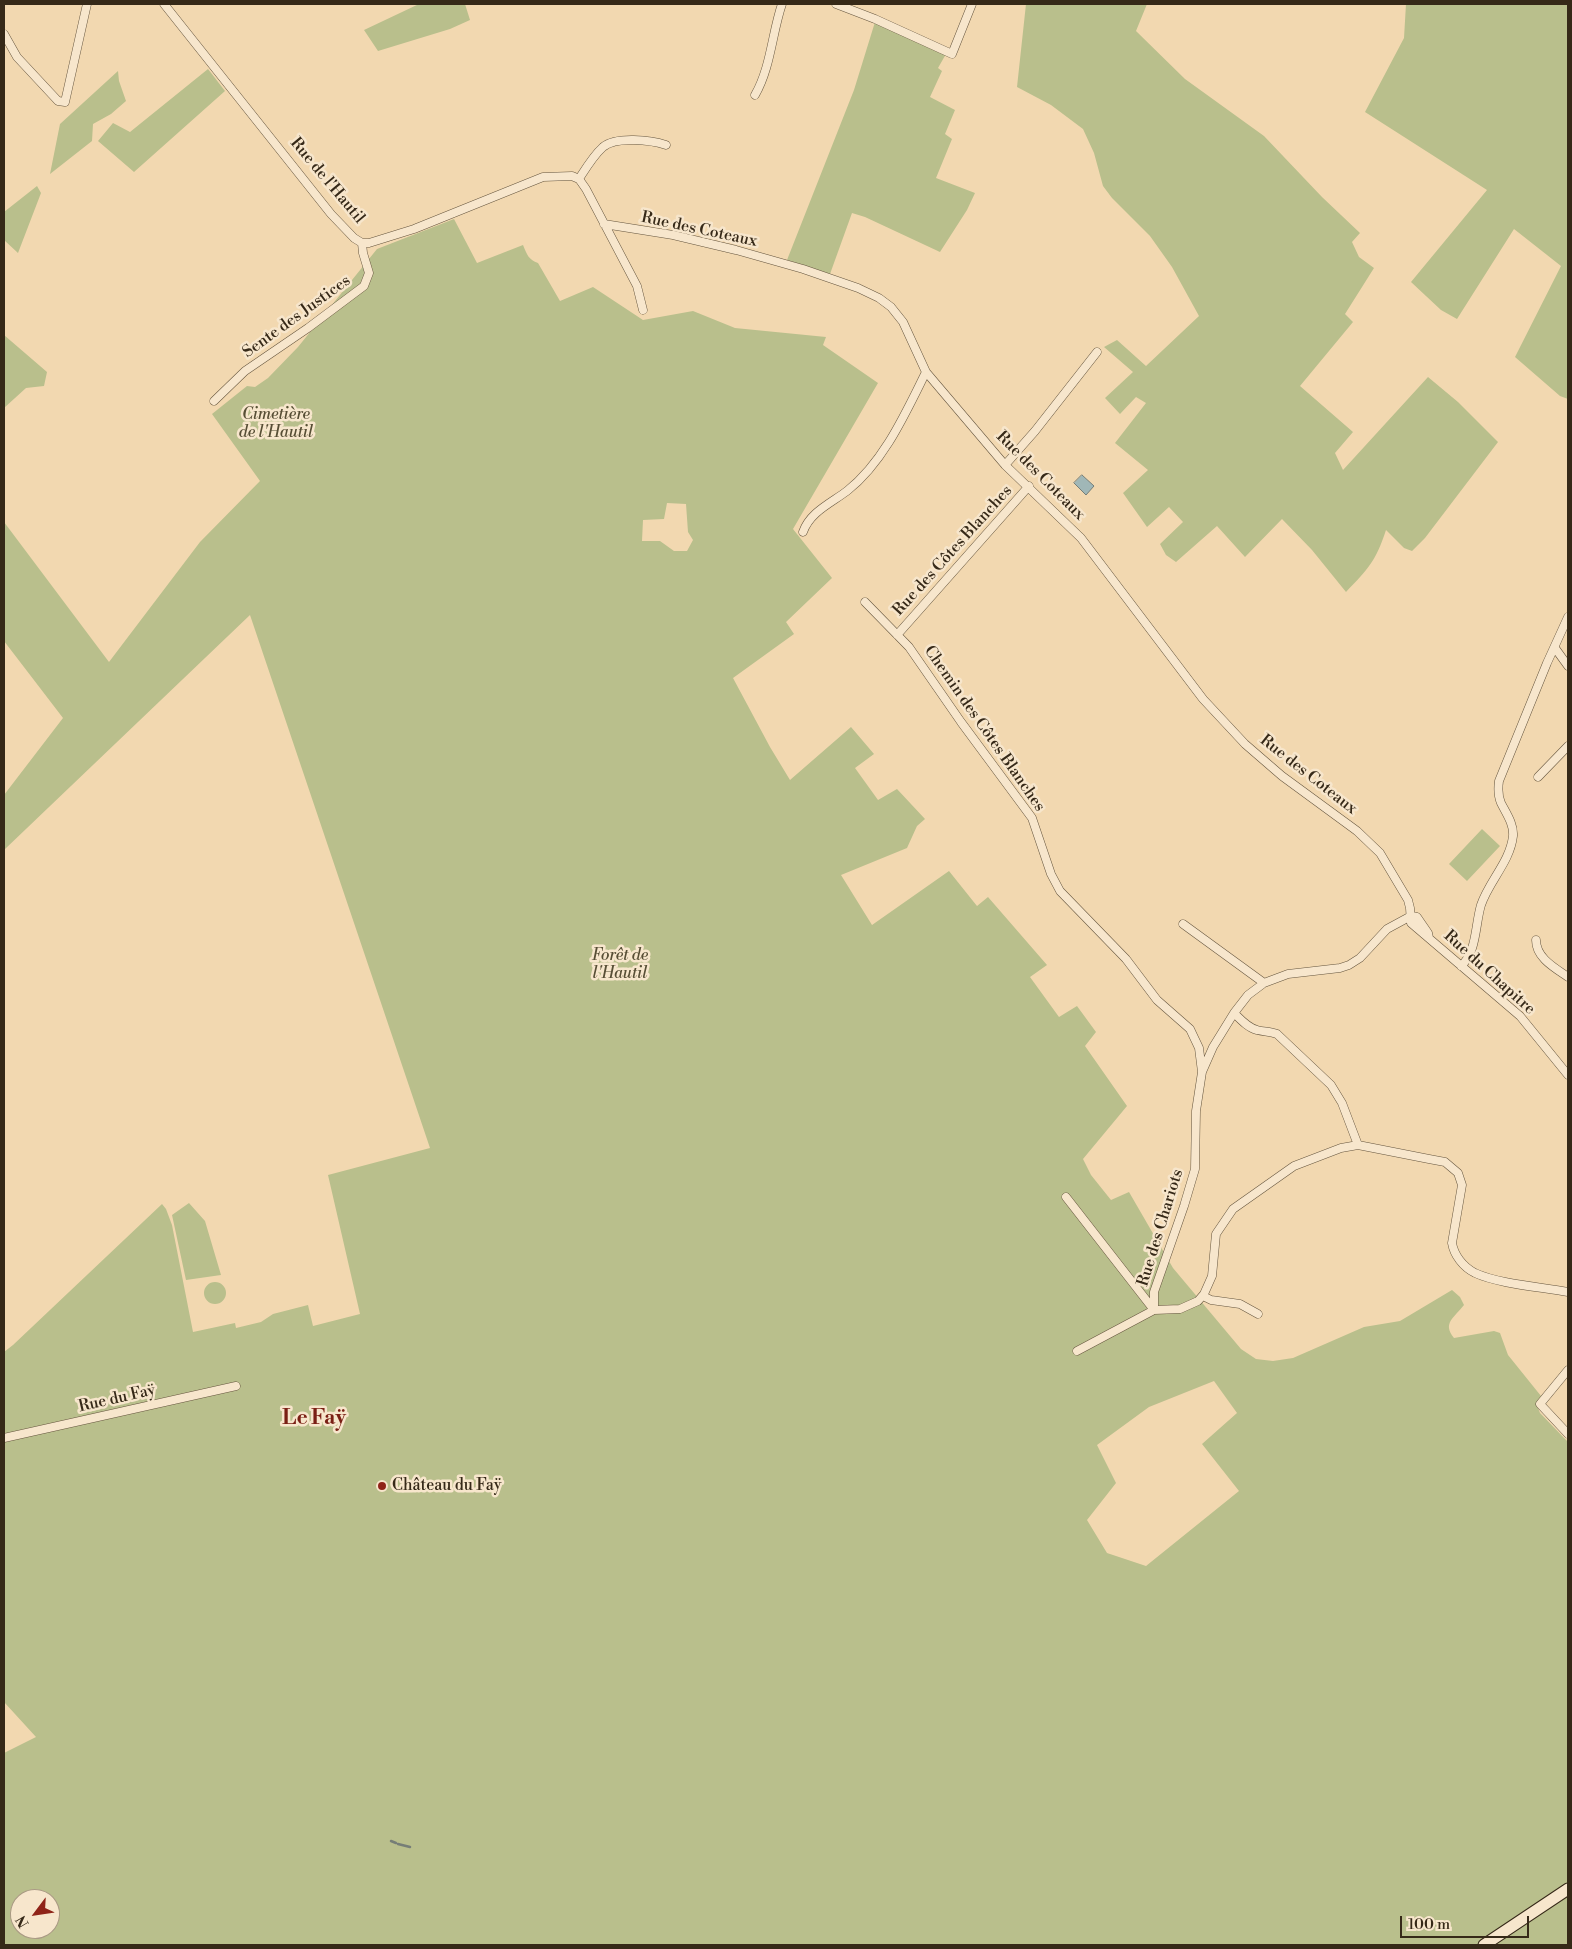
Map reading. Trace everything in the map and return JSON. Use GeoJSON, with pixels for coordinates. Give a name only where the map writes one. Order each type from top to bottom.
{"type":"FeatureCollection","features":[{"type":"Feature","properties":{"kind":"main road"},"geometry":{"type":"LineString","coordinates":[[1484,1945],[1568,1889]]}},
{"type":"Feature","properties":{"kind":"street"},"geometry":{"type":"LineString","coordinates":[[4,34],[17,57],[58,101],[63,103],[66,101],[87,4]]}},
{"type":"Feature","properties":{"kind":"street","name":"Rue de l'Hautil"},"geometry":{"type":"LineString","coordinates":[[164,4],[331,214],[354,238],[362,243],[368,243],[414,229],[543,177],[572,176],[579,179]]}},
{"type":"Feature","properties":{"kind":"street"},"geometry":{"type":"LineString","coordinates":[[755,94],[763,77],[782,4]]}},
{"type":"Feature","properties":{"kind":"street"},"geometry":{"type":"LineString","coordinates":[[836,4],[875,19],[952,54],[972,4]]}},
{"type":"Feature","properties":{"kind":"street"},"geometry":{"type":"LineString","coordinates":[[643,310],[637,286],[579,179],[588,164],[605,146],[625,141],[657,142],[666,145]]}},
{"type":"Feature","properties":{"kind":"street","name":"Rue des Coteaux"},"geometry":{"type":"LineString","coordinates":[[604,224],[673,235],[803,269],[858,288],[879,298],[891,307],[903,322],[926,372],[1006,465],[1081,538],[1203,699],[1245,744],[1282,776],[1357,831],[1380,853],[1405,895],[1411,916]]}},
{"type":"Feature","properties":{"kind":"street","name":"Sente des Justices"},"geometry":{"type":"LineString","coordinates":[[214,401],[245,371],[308,328],[364,286],[369,273],[362,243]]}},
{"type":"Feature","properties":{"kind":"street"},"geometry":{"type":"LineString","coordinates":[[1006,465],[1036,431],[1097,352]]}},
{"type":"Feature","properties":{"kind":"street"},"geometry":{"type":"LineString","coordinates":[[803,532],[806,523],[823,507],[848,490],[865,474],[902,420],[926,372]]}},
{"type":"Feature","properties":{"kind":"street","name":"Rue des Côtes Blanches"},"geometry":{"type":"LineString","coordinates":[[897,635],[1029,486]]}},
{"type":"Feature","properties":{"kind":"street","name":"Chemin des Côtes Blanches"},"geometry":{"type":"LineString","coordinates":[[865,602],[909,647],[961,722],[1032,818],[1051,874],[1060,891],[1126,959],[1157,1000],[1190,1029],[1199,1048],[1202,1072]]}},
{"type":"Feature","properties":{"kind":"street"},"geometry":{"type":"LineString","coordinates":[[1461,966],[1472,950],[1481,904],[1509,853],[1512,840],[1513,834],[1510,822],[1499,798],[1499,781],[1547,663],[1568,617]]}},
{"type":"Feature","properties":{"kind":"street"},"geometry":{"type":"LineString","coordinates":[[1555,648],[1568,666]]}},
{"type":"Feature","properties":{"kind":"street"},"geometry":{"type":"LineString","coordinates":[[1538,777],[1568,746]]}},
{"type":"Feature","properties":{"kind":"street","name":"Rue du Chapitre"},"geometry":{"type":"LineString","coordinates":[[1411,916],[1411,923],[1425,937],[1429,938],[1520,1016],[1568,1075]]}},
{"type":"Feature","properties":{"kind":"street","name":"Rue des Chariots"},"geometry":{"type":"LineString","coordinates":[[1154,1310],[1154,1292],[1195,1169],[1196,1111],[1202,1072],[1213,1047],[1234,1013],[1248,995],[1264,983],[1288,974],[1340,968],[1349,965],[1360,958],[1387,930],[1411,916]]}},
{"type":"Feature","properties":{"kind":"street"},"geometry":{"type":"LineString","coordinates":[[1183,924],[1264,983]]}},
{"type":"Feature","properties":{"kind":"street"},"geometry":{"type":"LineString","coordinates":[[1536,940],[1536,947],[1544,959],[1568,977]]}},
{"type":"Feature","properties":{"kind":"street"},"geometry":{"type":"LineString","coordinates":[[1234,1013],[1241,1021],[1256,1030],[1270,1031],[1277,1034],[1331,1085],[1342,1103],[1358,1145]]}},
{"type":"Feature","properties":{"kind":"street"},"geometry":{"type":"LineString","coordinates":[[1077,1351],[1154,1310],[1180,1309],[1198,1302],[1203,1296],[1212,1276],[1216,1234],[1233,1209],[1294,1166],[1341,1148],[1358,1145],[1445,1162],[1458,1172],[1462,1185],[1452,1243],[1453,1250],[1474,1273],[1501,1280],[1568,1292]]}},
{"type":"Feature","properties":{"kind":"street"},"geometry":{"type":"LineString","coordinates":[[1066,1197],[1154,1310]]}},
{"type":"Feature","properties":{"kind":"street"},"geometry":{"type":"LineString","coordinates":[[1203,1296],[1211,1300],[1240,1304],[1258,1314]]}},
{"type":"Feature","properties":{"kind":"street"},"geometry":{"type":"LineString","coordinates":[[1568,1370],[1540,1404],[1568,1434]]}},
{"type":"Feature","properties":{"kind":"street","name":"Rue du Faÿ"},"geometry":{"type":"LineString","coordinates":[[4,1438],[236,1386]]}},
{"type":"Feature","properties":{"kind":"green space"},"geometry":{"type":"Polygon","coordinates":[[[419,4],[465,4],[470,20],[450,29],[378,51],[364,30],[419,4]]]}},
{"type":"Feature","properties":{"kind":"green space"},"geometry":{"type":"Polygon","coordinates":[[[1026,4],[1147,4],[1136,31],[1185,79],[1264,136],[1322,197],[1360,233],[1352,242],[1359,257],[1374,268],[1345,314],[1353,322],[1300,386],[1353,432],[1335,453],[1343,470],[1428,377],[1458,402],[1498,442],[1425,538],[1412,551],[1404,548],[1386,530],[1379,550],[1370,564],[1346,592],[1312,550],[1282,519],[1245,557],[1217,526],[1176,562],[1166,555],[1160,544],[1183,522],[1169,507],[1147,527],[1123,493],[1148,470],[1115,443],[1146,403],[1136,397],[1120,414],[1105,398],[1133,372],[1104,347],[1117,340],[1146,366],[1199,316],[1172,267],[1150,236],[1112,198],[1103,186],[1094,153],[1083,129],[1051,105],[1017,87],[1026,4]]]}},
{"type":"Feature","properties":{"kind":"green space"},"geometry":{"type":"Polygon","coordinates":[[[1406,4],[1568,4],[1568,399],[1560,396],[1515,357],[1561,266],[1514,229],[1457,319],[1441,310],[1411,282],[1487,190],[1365,112],[1404,38],[1406,4]]]}},
{"type":"Feature","properties":{"kind":"green space"},"geometry":{"type":"Polygon","coordinates":[[[875,22],[946,54],[938,68],[942,71],[930,97],[955,110],[945,134],[952,139],[936,178],[975,193],[967,210],[940,252],[865,217],[852,213],[830,274],[787,260],[854,90],[875,22]]]}},
{"type":"Feature","properties":{"kind":"green space"},"geometry":{"type":"Polygon","coordinates":[[[208,69],[225,91],[134,172],[98,141],[113,123],[130,132],[208,69]]]}},
{"type":"Feature","properties":{"kind":"green space"},"geometry":{"type":"Polygon","coordinates":[[[118,71],[119,81],[126,101],[111,114],[93,124],[92,141],[50,174],[60,124],[118,71]]]}},
{"type":"Feature","properties":{"kind":"green space"},"geometry":{"type":"Polygon","coordinates":[[[37,186],[41,193],[18,253],[4,240],[4,212],[37,186]]]}},
{"type":"Feature","properties":{"kind":"green space","name":"Forêt de l'Hautil"},"geometry":{"type":"Polygon","coordinates":[[[454,219],[477,263],[523,245],[529,257],[538,263],[560,301],[593,287],[643,320],[693,311],[735,328],[826,337],[823,345],[878,383],[793,529],[832,578],[786,622],[794,634],[733,678],[790,780],[851,727],[874,754],[855,768],[878,800],[897,789],[925,819],[917,826],[907,848],[841,875],[872,925],[949,871],[977,906],[988,897],[1047,965],[1030,977],[1059,1017],[1077,1006],[1096,1032],[1085,1046],[1127,1106],[1083,1159],[1091,1175],[1111,1200],[1129,1192],[1173,1268],[1241,1349],[1256,1359],[1273,1361],[1293,1358],[1364,1327],[1400,1321],[1452,1290],[1460,1297],[1464,1305],[1449,1324],[1454,1338],[1494,1331],[1500,1333],[1508,1355],[1541,1396],[1538,1408],[1540,1413],[1568,1442],[1568,1945],[4,1945],[4,1753],[36,1737],[4,1702],[4,1352],[162,1204],[172,1225],[193,1332],[235,1323],[236,1328],[261,1322],[273,1314],[308,1305],[313,1326],[360,1314],[328,1175],[430,1148],[250,615],[4,850],[4,795],[63,718],[4,641],[4,522],[109,662],[200,542],[260,481],[212,414],[247,386],[255,387],[268,378],[298,347],[377,249],[454,219]],[[667,503],[664,519],[643,520],[642,541],[660,541],[674,551],[687,551],[693,540],[688,532],[686,504],[667,503]],[[1214,1381],[1149,1407],[1097,1445],[1116,1483],[1087,1520],[1107,1553],[1146,1566],[1239,1491],[1202,1444],[1237,1413],[1214,1381]]]}},
{"type":"Feature","properties":{"kind":"green space"},"geometry":{"type":"Polygon","coordinates":[[[4,335],[47,372],[44,386],[26,388],[4,408],[4,335]]]}},
{"type":"Feature","properties":{"kind":"green space"},"geometry":{"type":"Polygon","coordinates":[[[1482,829],[1500,846],[1467,881],[1449,864],[1482,829]]]}},
{"type":"Feature","properties":{"kind":"green space"},"geometry":{"type":"Polygon","coordinates":[[[189,1203],[205,1221],[221,1275],[186,1280],[172,1215],[189,1203]]]}},
{"type":"Feature","properties":{"kind":"green space"},"geometry":{"type":"Polygon","coordinates":[[[215,1282],[223,1285],[226,1293],[223,1301],[215,1304],[207,1301],[204,1293],[207,1285],[215,1282]]]}},
{"type":"Feature","properties":{"kind":"water"},"geometry":{"type":"Polygon","coordinates":[[[1082,475],[1094,486],[1086,495],[1074,483],[1082,475]]]}},
{"type":"Feature","properties":{"kind":"waterway"},"geometry":{"type":"LineString","coordinates":[[391,1841],[396,1843]]}},
{"type":"Feature","properties":{"kind":"waterway"},"geometry":{"type":"LineString","coordinates":[[398,1844],[410,1847]]}},
{"type":"Feature","properties":{"kind":"place","name":"Château du Faÿ"},"geometry":{"type":"Point","coordinates":[382,1486]}},
{"type":"Feature","properties":{"kind":"district","name":"Le Faÿ"},"geometry":{"type":"Point","coordinates":[314,1419]}},
{"type":"Feature","properties":{"kind":"park label","name":"Cimetière de l'Hautil"},"geometry":{"type":"Point","coordinates":[276,424]}}]}
